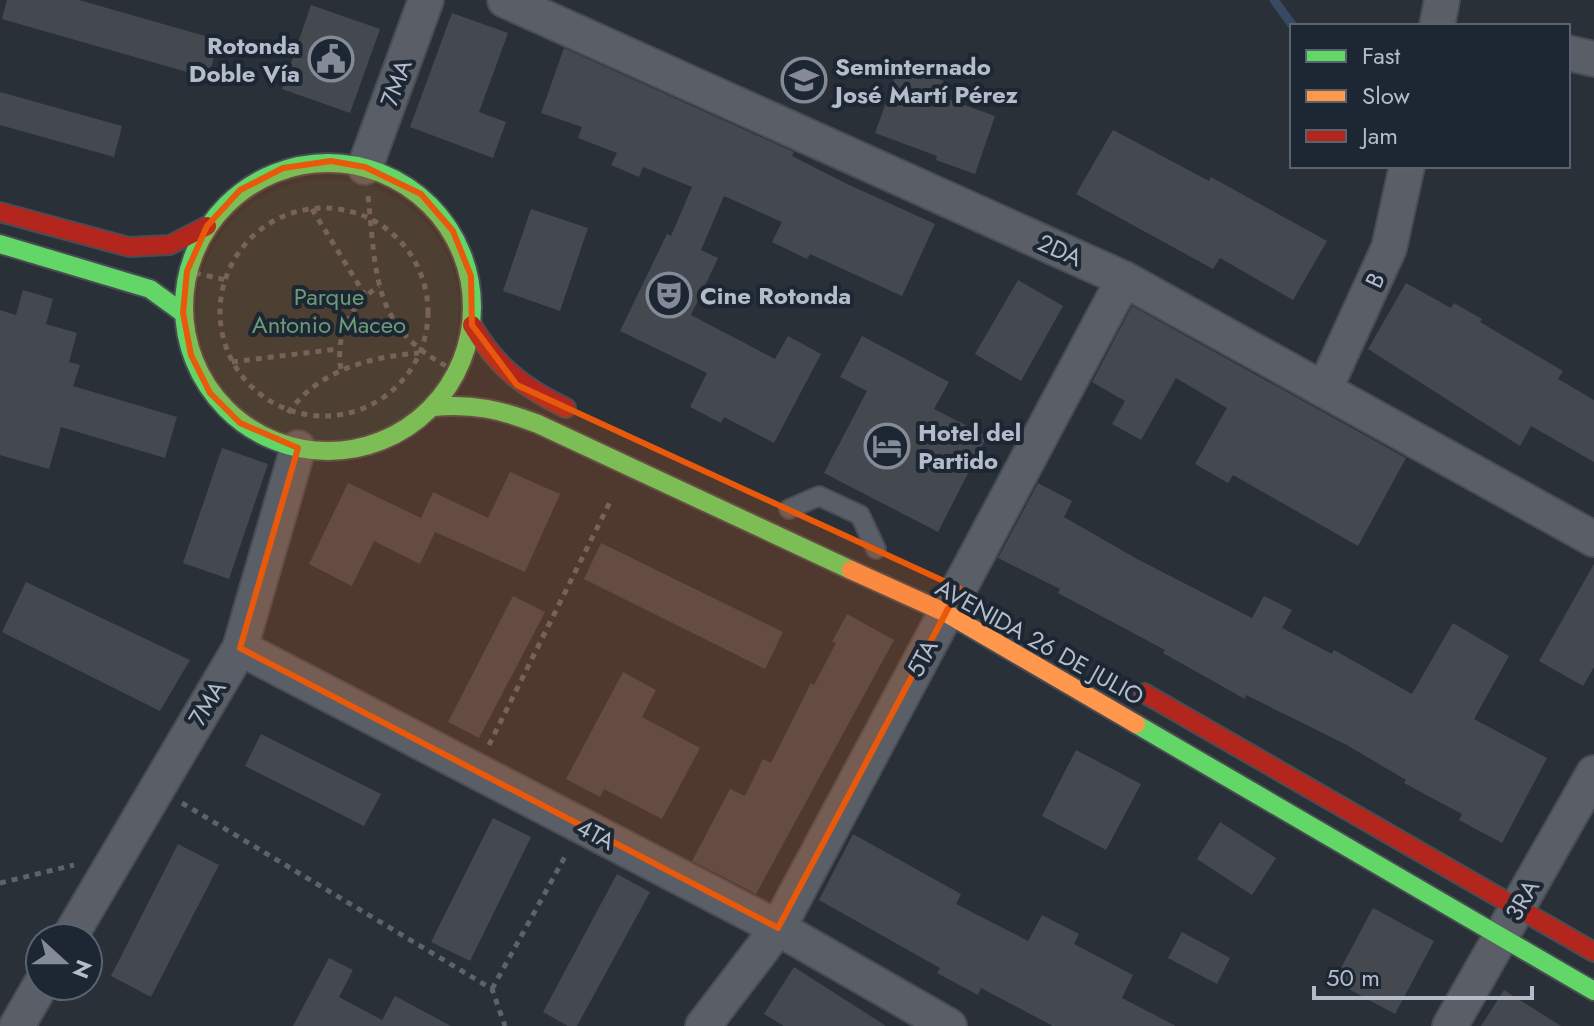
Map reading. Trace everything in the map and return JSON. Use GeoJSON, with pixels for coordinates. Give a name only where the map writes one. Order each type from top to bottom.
{"type":"FeatureCollection","features":[{"type":"Feature","properties":{"kind":"main road"},"geometry":{"type":"LineString","coordinates":[[331,161],[365,167],[379,170],[421,194],[453,231],[471,276],[472,325],[458,372],[433,407],[400,433],[361,449],[316,452],[288,446],[240,423],[210,393],[191,355],[183,313],[187,271],[207,226],[240,190],[283,168],[331,161]]}},
{"type":"Feature","properties":{"kind":"main road"},"geometry":{"type":"LineString","coordinates":[[0,212],[129,247],[170,245],[207,226]]}},
{"type":"Feature","properties":{"kind":"main road"},"geometry":{"type":"LineString","coordinates":[[0,244],[150,289],[183,313]]}},
{"type":"Feature","properties":{"kind":"main road"},"geometry":{"type":"LineString","coordinates":[[472,325],[489,356],[517,385],[585,416]]}},
{"type":"Feature","properties":{"kind":"main road","name":"AVENIDA 26 DE JULIO"},"geometry":{"type":"LineString","coordinates":[[433,407],[466,404],[502,410],[538,424],[649,478],[956,594],[1501,936],[1594,991]]}},
{"type":"Feature","properties":{"kind":"main road"},"geometry":{"type":"LineString","coordinates":[[782,506],[814,521]]}},
{"type":"Feature","properties":{"kind":"main road"},"geometry":{"type":"LineString","coordinates":[[852,538],[883,553]]}},
{"type":"Feature","properties":{"kind":"main road","name":"AVENIDA 26 DE JULIO"},"geometry":{"type":"LineString","coordinates":[[1123,681],[1594,952]]}},
{"type":"Feature","properties":{"kind":"street","name":"7MA"},"geometry":{"type":"LineString","coordinates":[[365,167],[426,0]]}},
{"type":"Feature","properties":{"kind":"street","name":"2DA"},"geometry":{"type":"LineString","coordinates":[[505,0],[1124,279],[1594,539]]}},
{"type":"Feature","properties":{"kind":"street"},"geometry":{"type":"LineString","coordinates":[[1570,53],[1594,59]]}},
{"type":"Feature","properties":{"kind":"street","name":"B"},"geometry":{"type":"LineString","coordinates":[[1325,388],[1389,248],[1407,168]]}},
{"type":"Feature","properties":{"kind":"street","name":"5TA"},"geometry":{"type":"LineString","coordinates":[[703,1026],[778,928],[1124,279]]}},
{"type":"Feature","properties":{"kind":"street","name":"7MA"},"geometry":{"type":"LineString","coordinates":[[78,922],[240,648],[288,446]]}},
{"type":"Feature","properties":{"kind":"street","name":"4TA"},"geometry":{"type":"LineString","coordinates":[[240,648],[778,928],[949,1026]]}},
{"type":"Feature","properties":{"kind":"street","name":"3RA"},"geometry":{"type":"LineString","coordinates":[[1450,1026],[1594,773]]}},
{"type":"Feature","properties":{"kind":"street"},"geometry":{"type":"LineString","coordinates":[[17,1026],[31,1002]]}},
{"type":"Feature","properties":{"kind":"lane"},"geometry":{"type":"LineString","coordinates":[[782,506],[819,496],[860,515],[883,553]]}},
{"type":"Feature","properties":{"kind":"path"},"geometry":{"type":"LineString","coordinates":[[365,167],[379,286],[398,329],[420,353],[458,372]]}},
{"type":"Feature","properties":{"kind":"path"},"geometry":{"type":"LineString","coordinates":[[312,209],[365,295]]}},
{"type":"Feature","properties":{"kind":"path"},"geometry":{"type":"LineString","coordinates":[[312,209],[342,210],[371,218],[396,236],[415,262],[426,291],[428,322],[420,353],[404,380],[380,401],[351,413],[320,417],[289,411],[266,400],[247,383],[232,362],[222,335],[220,307],[226,280],[238,253],[259,232],[284,216],[312,209]]}},
{"type":"Feature","properties":{"kind":"path"},"geometry":{"type":"LineString","coordinates":[[187,271],[226,280]]}},
{"type":"Feature","properties":{"kind":"path"},"geometry":{"type":"LineString","coordinates":[[341,369],[337,349],[345,322],[365,295],[379,286]]}},
{"type":"Feature","properties":{"kind":"path"},"geometry":{"type":"LineString","coordinates":[[232,362],[337,349]]}},
{"type":"Feature","properties":{"kind":"path"},"geometry":{"type":"LineString","coordinates":[[288,446],[289,411],[316,385],[341,369],[382,356],[420,353]]}},
{"type":"Feature","properties":{"kind":"path"},"geometry":{"type":"LineString","coordinates":[[476,771],[617,488]]}},
{"type":"Feature","properties":{"kind":"path"},"geometry":{"type":"LineString","coordinates":[[157,788],[492,989],[505,1026]]}},
{"type":"Feature","properties":{"kind":"path"},"geometry":{"type":"LineString","coordinates":[[492,989],[582,826]]}},
{"type":"Feature","properties":{"kind":"path"},"geometry":{"type":"LineString","coordinates":[[0,883],[74,865]]}},
{"type":"Feature","properties":{"kind":"highlighted area"},"geometry":{"type":"Polygon","coordinates":[[[331,161],[365,167],[421,194],[453,231],[471,276],[472,325],[517,385],[959,588],[778,928],[240,648],[298,448],[240,423],[210,393],[191,355],[183,313],[187,271],[207,226],[240,190],[283,168],[331,161]]]}},
{"type":"Feature","properties":{"kind":"green space","name":"Parque Antonio Maceo"},"geometry":{"type":"Polygon","coordinates":[[[315,179],[341,179],[366,184],[390,194],[421,217],[444,248],[454,272],[459,310],[454,348],[444,372],[421,403],[390,426],[366,436],[341,441],[315,441],[290,436],[266,426],[235,403],[212,372],[202,348],[197,323],[197,297],[202,272],[212,248],[235,217],[266,194],[290,184],[315,179]]]}},
{"type":"Feature","properties":{"kind":"building"},"geometry":{"type":"Polygon","coordinates":[[[7,0],[79,0],[219,40],[208,78],[2,19],[7,0]]]}},
{"type":"Feature","properties":{"kind":"building","name":"Rotonda Doble Vía"},"geometry":{"type":"Polygon","coordinates":[[[311,5],[380,29],[350,113],[282,89],[311,5]]]}},
{"type":"Feature","properties":{"kind":"building"},"geometry":{"type":"Polygon","coordinates":[[[452,13],[508,33],[479,112],[506,122],[493,158],[410,127],[452,13]]]}},
{"type":"Feature","properties":{"kind":"building"},"geometry":{"type":"Polygon","coordinates":[[[564,48],[794,152],[792,156],[935,224],[902,296],[810,254],[807,259],[772,242],[782,222],[724,196],[701,250],[718,258],[691,315],[775,359],[788,336],[821,354],[774,443],[724,417],[721,423],[690,407],[707,373],[620,331],[667,234],[671,236],[692,187],[643,167],[639,177],[611,165],[617,153],[578,138],[582,127],[541,113],[564,48]]]}},
{"type":"Feature","properties":{"kind":"building"},"geometry":{"type":"Polygon","coordinates":[[[900,64],[944,81],[939,96],[995,116],[975,174],[875,133],[900,64]]]}},
{"type":"Feature","properties":{"kind":"building"},"geometry":{"type":"Polygon","coordinates":[[[0,92],[122,126],[114,157],[0,125],[0,92]]]}},
{"type":"Feature","properties":{"kind":"building"},"geometry":{"type":"Polygon","coordinates":[[[1113,130],[1209,181],[1211,177],[1327,241],[1293,300],[1220,258],[1213,269],[1076,194],[1113,130]]]}},
{"type":"Feature","properties":{"kind":"building"},"geometry":{"type":"Polygon","coordinates":[[[531,209],[588,228],[560,311],[503,291],[531,209]]]}},
{"type":"Feature","properties":{"kind":"building"},"geometry":{"type":"Polygon","coordinates":[[[1018,280],[1063,306],[1021,381],[975,354],[1018,280]]]}},
{"type":"Feature","properties":{"kind":"building"},"geometry":{"type":"Polygon","coordinates":[[[1406,283],[1451,308],[1454,303],[1482,319],[1480,322],[1563,371],[1558,379],[1594,400],[1594,462],[1531,426],[1520,446],[1368,349],[1406,283]]]}},
{"type":"Feature","properties":{"kind":"building"},"geometry":{"type":"Polygon","coordinates":[[[23,290],[53,299],[46,324],[77,333],[69,362],[80,365],[73,386],[177,417],[165,458],[61,427],[49,469],[0,455],[0,310],[16,315],[23,290]]]}},
{"type":"Feature","properties":{"kind":"building"},"geometry":{"type":"Polygon","coordinates":[[[1132,306],[1406,458],[1358,546],[1233,475],[1228,483],[1195,464],[1227,408],[1176,378],[1141,440],[1112,424],[1125,401],[1092,382],[1132,306]]]}},
{"type":"Feature","properties":{"kind":"building"},"geometry":{"type":"Polygon","coordinates":[[[862,336],[949,382],[934,409],[987,436],[938,532],[824,473],[867,391],[840,377],[862,336]]]}},
{"type":"Feature","properties":{"kind":"building"},"geometry":{"type":"Polygon","coordinates":[[[222,448],[268,464],[229,579],[183,563],[222,448]]]}},
{"type":"Feature","properties":{"kind":"building"},"geometry":{"type":"Polygon","coordinates":[[[510,472],[560,494],[525,572],[435,532],[420,564],[374,541],[352,586],[309,564],[348,483],[421,518],[433,492],[488,518],[510,472]]]}},
{"type":"Feature","properties":{"kind":"building"},"geometry":{"type":"Polygon","coordinates":[[[1038,483],[1072,501],[1064,517],[1137,559],[1252,618],[1264,596],[1292,610],[1282,628],[1332,654],[1334,650],[1412,694],[1453,623],[1509,656],[1474,719],[1547,758],[1502,843],[1459,820],[1462,814],[1404,783],[1406,780],[1345,744],[1246,695],[1245,699],[1163,653],[1165,650],[1058,593],[1060,589],[998,558],[1038,483]]]}},
{"type":"Feature","properties":{"kind":"building"},"geometry":{"type":"Polygon","coordinates":[[[601,543],[783,632],[765,669],[584,579],[601,543]]]}},
{"type":"Feature","properties":{"kind":"building"},"geometry":{"type":"Polygon","coordinates":[[[1594,564],[1594,667],[1583,686],[1539,661],[1594,564]]]}},
{"type":"Feature","properties":{"kind":"building"},"geometry":{"type":"Polygon","coordinates":[[[26,582],[190,660],[160,711],[2,632],[26,582]]]}},
{"type":"Feature","properties":{"kind":"building"},"geometry":{"type":"Polygon","coordinates":[[[513,596],[545,612],[479,738],[448,722],[513,596]]]}},
{"type":"Feature","properties":{"kind":"building"},"geometry":{"type":"Polygon","coordinates":[[[847,614],[894,640],[756,894],[692,861],[730,789],[745,796],[763,759],[771,763],[811,683],[814,685],[836,643],[832,642],[847,614]]]}},
{"type":"Feature","properties":{"kind":"building"},"geometry":{"type":"Polygon","coordinates":[[[623,672],[656,690],[642,717],[700,748],[662,819],[604,789],[600,797],[566,779],[623,672]]]}},
{"type":"Feature","properties":{"kind":"building"},"geometry":{"type":"Polygon","coordinates":[[[261,734],[381,794],[364,826],[245,766],[261,734]]]}},
{"type":"Feature","properties":{"kind":"building"},"geometry":{"type":"Polygon","coordinates":[[[1076,750],[1141,784],[1106,850],[1042,816],[1076,750]]]}},
{"type":"Feature","properties":{"kind":"building"},"geometry":{"type":"Polygon","coordinates":[[[493,818],[531,837],[470,961],[431,942],[493,818]]]}},
{"type":"Feature","properties":{"kind":"building"},"geometry":{"type":"Polygon","coordinates":[[[1220,822],[1276,858],[1252,895],[1197,859],[1220,822]]]}},
{"type":"Feature","properties":{"kind":"building"},"geometry":{"type":"Polygon","coordinates":[[[853,834],[961,894],[956,904],[1028,941],[1042,915],[1079,934],[1074,944],[1133,975],[1122,998],[1176,1026],[1053,1026],[981,988],[978,995],[937,973],[940,968],[819,900],[853,834]]]}},
{"type":"Feature","properties":{"kind":"building"},"geometry":{"type":"Polygon","coordinates":[[[178,844],[219,865],[151,997],[111,976],[178,844]]]}},
{"type":"Feature","properties":{"kind":"building"},"geometry":{"type":"Polygon","coordinates":[[[617,874],[650,892],[577,1026],[568,1026],[543,1012],[617,874]]]}},
{"type":"Feature","properties":{"kind":"building"},"geometry":{"type":"Polygon","coordinates":[[[1373,908],[1434,941],[1395,1014],[1334,981],[1373,908]]]}},
{"type":"Feature","properties":{"kind":"building"},"geometry":{"type":"Polygon","coordinates":[[[1182,932],[1230,958],[1217,984],[1168,958],[1182,932]]]}},
{"type":"Feature","properties":{"kind":"building"},"geometry":{"type":"Polygon","coordinates":[[[329,958],[353,970],[339,997],[382,1020],[395,996],[451,1026],[293,1026],[329,958]]]}},
{"type":"Feature","properties":{"kind":"building"},"geometry":{"type":"Polygon","coordinates":[[[794,967],[886,1026],[784,1026],[764,1014],[794,967]]]}},
{"type":"Feature","properties":{"kind":"building"},"geometry":{"type":"Polygon","coordinates":[[[1504,990],[1561,1026],[1481,1026],[1504,990]]]}},
{"type":"Feature","properties":{"kind":"waterway"},"geometry":{"type":"LineString","coordinates":[[1274,0],[1292,24]]}},
{"type":"Feature","properties":{"kind":"traffic: fast"},"geometry":{"type":"LineString","coordinates":[[314,163],[342,163],[370,169],[396,180],[420,195],[440,215],[466,265],[472,307],[470,335],[455,375],[440,399],[420,419],[370,445],[342,451],[314,451],[286,445],[260,434],[236,419],[216,399],[190,349],[184,321],[184,293],[190,265],[201,239],[216,215],[236,195],[286,169],[314,163]]}},
{"type":"Feature","properties":{"kind":"traffic: fast"},"geometry":{"type":"LineString","coordinates":[[0,244],[150,289],[183,313]]}},
{"type":"Feature","properties":{"kind":"traffic: fast"},"geometry":{"type":"LineString","coordinates":[[433,407],[487,409],[538,424],[851,570]]}},
{"type":"Feature","properties":{"kind":"traffic: fast"},"geometry":{"type":"LineString","coordinates":[[1136,724],[1594,991]]}},
{"type":"Feature","properties":{"kind":"traffic: slow"},"geometry":{"type":"LineString","coordinates":[[851,570],[946,613],[1136,724]]}},
{"type":"Feature","properties":{"kind":"traffic: jam"},"geometry":{"type":"LineString","coordinates":[[0,212],[129,247],[170,245],[207,226]]}},
{"type":"Feature","properties":{"kind":"traffic: jam"},"geometry":{"type":"LineString","coordinates":[[472,325],[481,340],[512,374],[566,408]]}},
{"type":"Feature","properties":{"kind":"traffic: jam"},"geometry":{"type":"LineString","coordinates":[[1144,693],[1594,952]]}},
{"type":"Feature","properties":{"kind":"place","name":"Rotonda Doble Vía"},"geometry":{"type":"Point","coordinates":[331,59]}},
{"type":"Feature","properties":{"kind":"place","name":"Seminternado José Martí Pérez"},"geometry":{"type":"Point","coordinates":[804,80]}},
{"type":"Feature","properties":{"kind":"place","name":"Cine Rotonda"},"geometry":{"type":"Point","coordinates":[669,295]}},
{"type":"Feature","properties":{"kind":"place","name":"Hotel del Partido"},"geometry":{"type":"Point","coordinates":[887,446]}}]}
